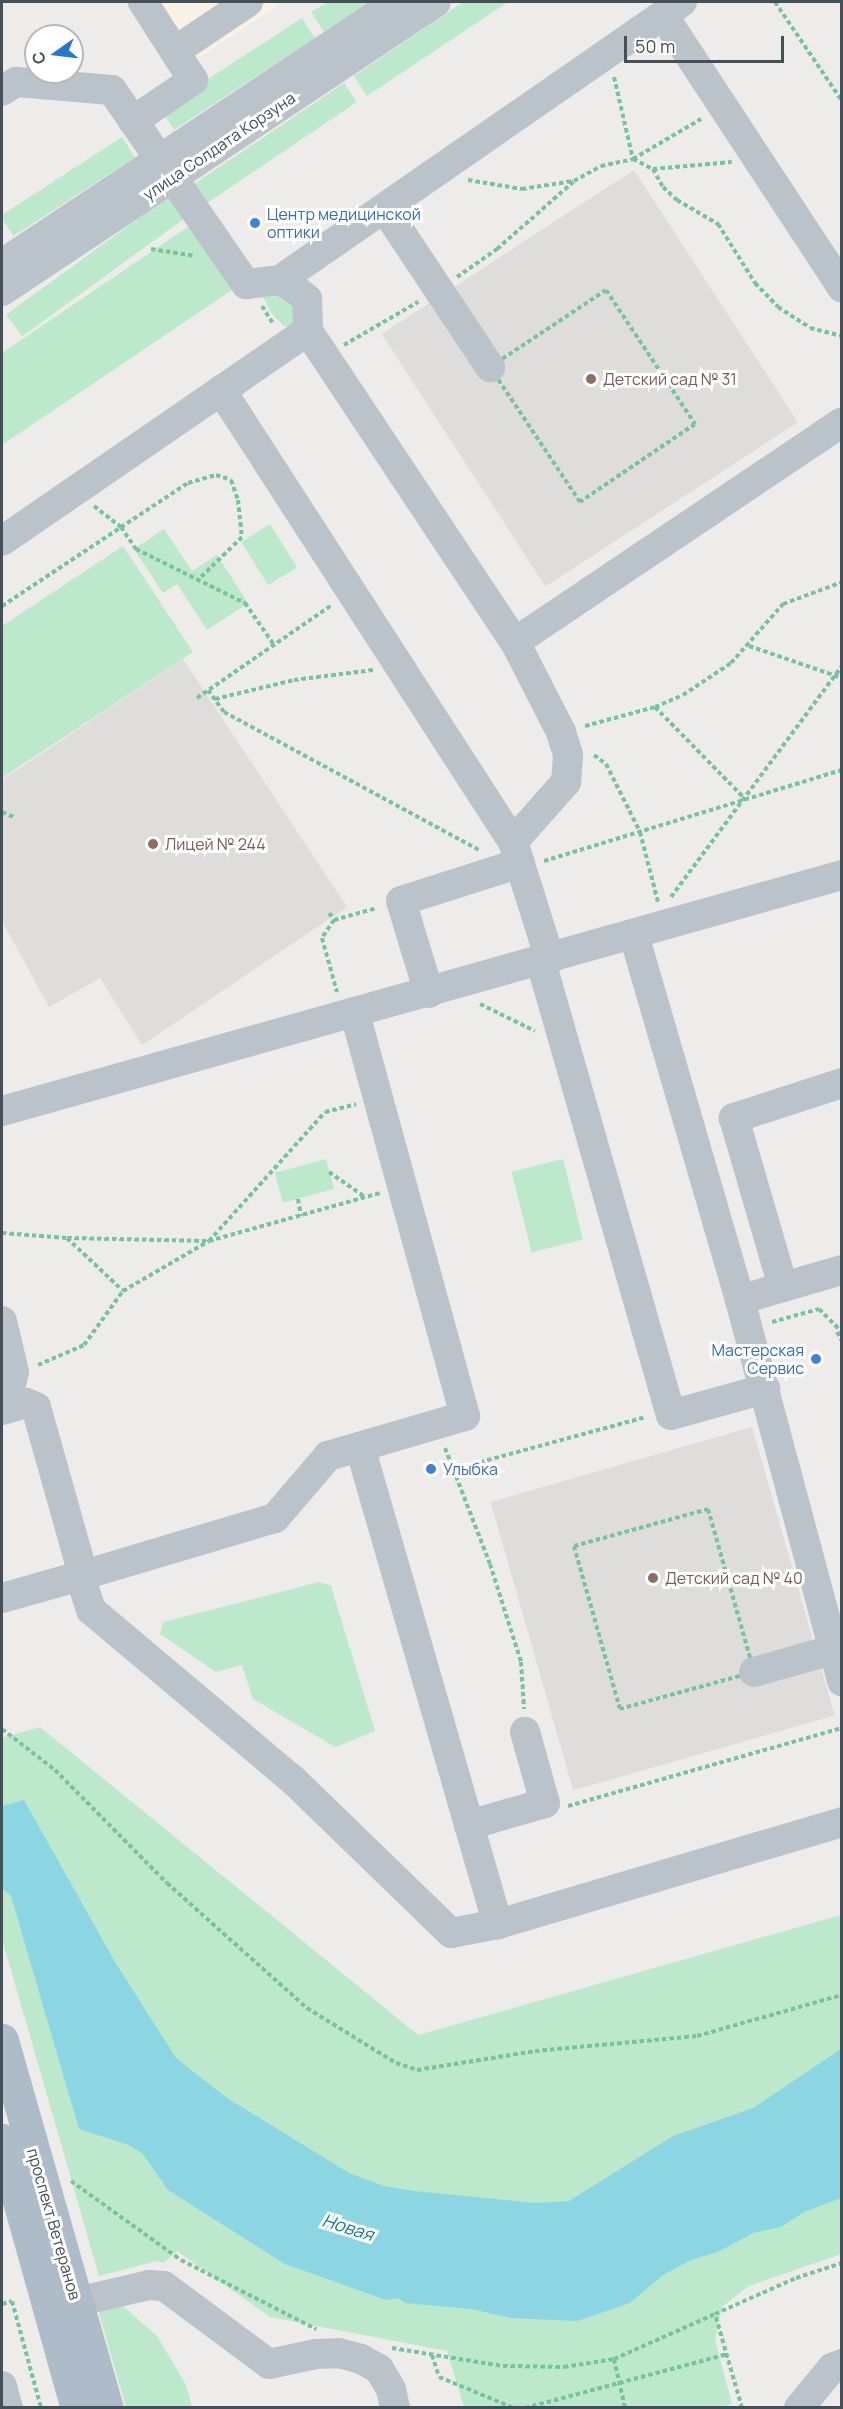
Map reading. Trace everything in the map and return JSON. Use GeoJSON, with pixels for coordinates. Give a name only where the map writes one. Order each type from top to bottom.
{"type":"FeatureCollection","features":[{"type":"Feature","properties":{"kind":"main road","name":"проспект Ветеранов"},"geometry":{"type":"LineString","coordinates":[[2,2040],[107,2408]]}},
{"type":"Feature","properties":{"kind":"main road","name":"проспект Ветеранов"},"geometry":{"type":"LineString","coordinates":[[2,2140],[77,2408]]}},
{"type":"Feature","properties":{"kind":"street"},"geometry":{"type":"LineString","coordinates":[[133,121],[193,80],[143,2]]}},
{"type":"Feature","properties":{"kind":"street"},"geometry":{"type":"LineString","coordinates":[[175,51],[248,2]]}},
{"type":"Feature","properties":{"kind":"street","name":"улица Солдата Корзуна"},"geometry":{"type":"LineString","coordinates":[[2,291],[165,168],[397,2]]}},
{"type":"Feature","properties":{"kind":"street","name":"улица Солдата Корзуна"},"geometry":{"type":"LineString","coordinates":[[2,264],[165,168],[436,2]]}},
{"type":"Feature","properties":{"kind":"street"},"geometry":{"type":"LineString","coordinates":[[280,280],[672,8],[724,105],[842,287]]}},
{"type":"Feature","properties":{"kind":"street"},"geometry":{"type":"LineString","coordinates":[[6,78],[112,90],[238,272],[280,280],[307,299],[306,341],[515,642],[561,732],[568,755],[566,782],[508,854],[401,901],[439,990]]}},
{"type":"Feature","properties":{"kind":"street"},"geometry":{"type":"LineString","coordinates":[[385,209],[490,367]]}},
{"type":"Feature","properties":{"kind":"street"},"geometry":{"type":"LineString","coordinates":[[2,541],[221,390],[306,341]]}},
{"type":"Feature","properties":{"kind":"street"},"geometry":{"type":"LineString","coordinates":[[221,390],[401,667],[508,854],[546,961],[565,1047],[671,1415],[765,1389]]}},
{"type":"Feature","properties":{"kind":"street"},"geometry":{"type":"LineString","coordinates":[[515,642],[842,422]]}},
{"type":"Feature","properties":{"kind":"street"},"geometry":{"type":"LineString","coordinates":[[2,1111],[546,961],[634,935],[662,919],[842,875]]}},
{"type":"Feature","properties":{"kind":"street"},"geometry":{"type":"LineString","coordinates":[[634,935],[765,1389],[842,1682]]}},
{"type":"Feature","properties":{"kind":"street"},"geometry":{"type":"LineString","coordinates":[[2,1598],[275,1518],[328,1456],[465,1416],[402,1187],[349,1014]]}},
{"type":"Feature","properties":{"kind":"street"},"geometry":{"type":"LineString","coordinates":[[783,1287],[734,1118],[842,1083]]}},
{"type":"Feature","properties":{"kind":"street"},"geometry":{"type":"LineString","coordinates":[[740,1300],[842,1270]]}},
{"type":"Feature","properties":{"kind":"street"},"geometry":{"type":"LineString","coordinates":[[2,1321],[14,1372],[3,1410]]}},
{"type":"Feature","properties":{"kind":"street"},"geometry":{"type":"LineString","coordinates":[[3,1410],[27,1403],[36,1407],[91,1611],[292,1779],[451,1933],[498,1924],[842,1822]]}},
{"type":"Feature","properties":{"kind":"street"},"geometry":{"type":"LineString","coordinates":[[360,1447],[498,1924]]}},
{"type":"Feature","properties":{"kind":"street"},"geometry":{"type":"LineString","coordinates":[[754,1672],[832,1650]]}},
{"type":"Feature","properties":{"kind":"street"},"geometry":{"type":"LineString","coordinates":[[469,1826],[545,1803],[525,1732]]}},
{"type":"Feature","properties":{"kind":"street"},"geometry":{"type":"LineString","coordinates":[[76,2302],[149,2285],[164,2286],[269,2364],[316,2354],[339,2353],[361,2359],[379,2369],[391,2389],[395,2408]]}},
{"type":"Feature","properties":{"kind":"street"},"geometry":{"type":"LineString","coordinates":[[799,2408],[832,2368],[842,2364]]}},
{"type":"Feature","properties":{"kind":"street"},"geometry":{"type":"LineString","coordinates":[[2,2386],[8,2408]]}},
{"type":"Feature","properties":{"kind":"path"},"geometry":{"type":"LineString","coordinates":[[775,2],[842,101]]}},
{"type":"Feature","properties":{"kind":"path"},"geometry":{"type":"LineString","coordinates":[[608,54],[633,159]]}},
{"type":"Feature","properties":{"kind":"path"},"geometry":{"type":"LineString","coordinates":[[151,249],[238,272],[306,341],[351,342],[439,290],[497,249],[574,181],[601,166],[633,159],[724,105]]}},
{"type":"Feature","properties":{"kind":"path"},"geometry":{"type":"LineString","coordinates":[[633,159],[653,169],[727,165],[754,150]]}},
{"type":"Feature","properties":{"kind":"path"},"geometry":{"type":"LineString","coordinates":[[653,169],[663,187],[677,200],[718,224],[755,283],[778,307],[810,328],[842,336]]}},
{"type":"Feature","properties":{"kind":"path"},"geometry":{"type":"LineString","coordinates":[[440,171],[522,189],[574,181]]}},
{"type":"Feature","properties":{"kind":"path"},"geometry":{"type":"LineString","coordinates":[[606,290],[696,424],[579,501],[490,367],[606,290]]}},
{"type":"Feature","properties":{"kind":"path"},"geometry":{"type":"LineString","coordinates":[[2,606],[188,483],[216,475],[231,480],[238,500],[242,537],[198,580]]}},
{"type":"Feature","properties":{"kind":"path"},"geometry":{"type":"LineString","coordinates":[[74,491],[121,527],[136,549],[245,603],[274,645]]}},
{"type":"Feature","properties":{"kind":"path"},"geometry":{"type":"LineString","coordinates":[[561,732],[655,707],[693,688],[749,646],[765,621],[783,604],[842,582]]}},
{"type":"Feature","properties":{"kind":"path"},"geometry":{"type":"LineString","coordinates":[[197,698],[352,591]]}},
{"type":"Feature","properties":{"kind":"path"},"geometry":{"type":"LineString","coordinates":[[749,646],[842,678]]}},
{"type":"Feature","properties":{"kind":"path"},"geometry":{"type":"LineString","coordinates":[[662,919],[745,799],[842,666]]}},
{"type":"Feature","properties":{"kind":"path"},"geometry":{"type":"LineString","coordinates":[[214,699],[294,680],[401,667]]}},
{"type":"Feature","properties":{"kind":"path"},"geometry":{"type":"LineString","coordinates":[[208,690],[224,712],[529,865],[842,770]]}},
{"type":"Feature","properties":{"kind":"path"},"geometry":{"type":"LineString","coordinates":[[655,707],[745,799]]}},
{"type":"Feature","properties":{"kind":"path"},"geometry":{"type":"LineString","coordinates":[[561,732],[606,764],[640,832],[662,919]]}},
{"type":"Feature","properties":{"kind":"path"},"geometry":{"type":"LineString","coordinates":[[2,812],[16,818]]}},
{"type":"Feature","properties":{"kind":"path"},"geometry":{"type":"LineString","coordinates":[[349,1014],[322,938],[334,920],[401,901]]}},
{"type":"Feature","properties":{"kind":"path"},"geometry":{"type":"LineString","coordinates":[[329,913],[334,920]]}},
{"type":"Feature","properties":{"kind":"path"},"geometry":{"type":"LineString","coordinates":[[439,990],[565,1047]]}},
{"type":"Feature","properties":{"kind":"path"},"geometry":{"type":"LineString","coordinates":[[2,1233],[67,1238],[209,1241],[325,1112],[364,1101]]}},
{"type":"Feature","properties":{"kind":"path"},"geometry":{"type":"LineString","coordinates":[[329,1172],[365,1198]]}},
{"type":"Feature","properties":{"kind":"path"},"geometry":{"type":"LineString","coordinates":[[14,1372],[53,1361],[84,1345],[123,1291],[209,1241],[402,1187]]}},
{"type":"Feature","properties":{"kind":"path"},"geometry":{"type":"LineString","coordinates":[[297,1199],[301,1216]]}},
{"type":"Feature","properties":{"kind":"path"},"geometry":{"type":"LineString","coordinates":[[67,1238],[123,1291]]}},
{"type":"Feature","properties":{"kind":"path"},"geometry":{"type":"LineString","coordinates":[[748,1328],[819,1309],[839,1332],[842,1341]]}},
{"type":"Feature","properties":{"kind":"path"},"geometry":{"type":"LineString","coordinates":[[525,1732],[521,1662],[490,1563],[452,1470],[646,1417],[671,1415]]}},
{"type":"Feature","properties":{"kind":"path"},"geometry":{"type":"LineString","coordinates":[[708,1509],[754,1672],[620,1709],[574,1546],[708,1509]]}},
{"type":"Feature","properties":{"kind":"path"},"geometry":{"type":"LineString","coordinates":[[545,1803],[568,1806],[842,1728]]}},
{"type":"Feature","properties":{"kind":"path"},"geometry":{"type":"LineString","coordinates":[[2,1729],[55,1770],[167,1883],[307,2008],[396,2063],[417,2070],[535,2051],[697,2036],[842,1995]]}},
{"type":"Feature","properties":{"kind":"path"},"geometry":{"type":"LineString","coordinates":[[63,2175],[181,2260],[323,2332]]}},
{"type":"Feature","properties":{"kind":"path"},"geometry":{"type":"LineString","coordinates":[[388,2347],[503,2366],[564,2367],[614,2359],[796,2278],[842,2263]]}},
{"type":"Feature","properties":{"kind":"path"},"geometry":{"type":"LineString","coordinates":[[2,2304],[12,2301],[41,2408]]}},
{"type":"Feature","properties":{"kind":"path"},"geometry":{"type":"LineString","coordinates":[[715,2314],[742,2408]]}},
{"type":"Feature","properties":{"kind":"path"},"geometry":{"type":"LineString","coordinates":[[525,2408],[728,2354]]}},
{"type":"Feature","properties":{"kind":"path"},"geometry":{"type":"LineString","coordinates":[[432,2355],[439,2377],[514,2408]]}},
{"type":"Feature","properties":{"kind":"path"},"geometry":{"type":"LineString","coordinates":[[614,2359],[625,2408]]}},
{"type":"Feature","properties":{"kind":"shaded area"},"geometry":{"type":"Polygon","coordinates":[[[130,2],[284,2],[176,73],[130,2]]]}},
{"type":"Feature","properties":{"kind":"shaded area","name":"Детский сад № 31"},"geometry":{"type":"Polygon","coordinates":[[[634,170],[798,422],[545,586],[382,334],[634,170]]]}},
{"type":"Feature","properties":{"kind":"shaded area","name":"Лицей № 244"},"geometry":{"type":"Polygon","coordinates":[[[183,659],[347,907],[142,1045],[100,978],[49,1007],[2,921],[2,780],[183,659]]]}},
{"type":"Feature","properties":{"kind":"shaded area","name":"Детский сад № 40"},"geometry":{"type":"Polygon","coordinates":[[[752,1427],[835,1715],[573,1790],[491,1502],[752,1427]]]}},
{"type":"Feature","properties":{"kind":"green space"},"geometry":{"type":"Polygon","coordinates":[[[328,2],[370,2],[324,32],[311,12],[328,2]]]}},
{"type":"Feature","properties":{"kind":"green space"},"geometry":{"type":"Polygon","coordinates":[[[463,2],[508,2],[367,96],[354,76],[463,2]]]}},
{"type":"Feature","properties":{"kind":"green space"},"geometry":{"type":"Polygon","coordinates":[[[302,18],[315,38],[174,130],[161,109],[302,18]]]}},
{"type":"Feature","properties":{"kind":"green space"},"geometry":{"type":"Polygon","coordinates":[[[344,83],[357,102],[205,204],[192,185],[344,83]]]}},
{"type":"Feature","properties":{"kind":"green space"},"geometry":{"type":"Polygon","coordinates":[[[122,137],[135,157],[13,236],[2,215],[122,137]]]}},
{"type":"Feature","properties":{"kind":"green space"},"geometry":{"type":"Polygon","coordinates":[[[168,197],[184,219],[22,336],[6,315],[168,197]]]}},
{"type":"Feature","properties":{"kind":"green space"},"geometry":{"type":"Polygon","coordinates":[[[192,224],[235,288],[2,445],[2,353],[192,224]]]}},
{"type":"Feature","properties":{"kind":"green space"},"geometry":{"type":"Polygon","coordinates":[[[266,288],[306,306],[296,327],[284,326],[272,314],[262,295],[266,288]]]}},
{"type":"Feature","properties":{"kind":"green space"},"geometry":{"type":"Polygon","coordinates":[[[270,524],[297,567],[268,585],[241,542],[270,524]]]}},
{"type":"Feature","properties":{"kind":"green space"},"geometry":{"type":"Polygon","coordinates":[[[164,529],[192,571],[217,555],[248,603],[207,630],[177,584],[163,593],[134,549],[164,529]]]}},
{"type":"Feature","properties":{"kind":"green space"},"geometry":{"type":"Polygon","coordinates":[[[123,546],[193,652],[2,778],[2,626],[123,546]]]}},
{"type":"Feature","properties":{"kind":"green space"},"geometry":{"type":"Polygon","coordinates":[[[326,1159],[334,1189],[283,1203],[275,1173],[326,1159]]]}},
{"type":"Feature","properties":{"kind":"green space"},"geometry":{"type":"Polygon","coordinates":[[[563,1159],[583,1240],[532,1252],[512,1172],[563,1159]]]}},
{"type":"Feature","properties":{"kind":"green space"},"geometry":{"type":"Polygon","coordinates":[[[319,1582],[331,1586],[375,1731],[335,1747],[253,1699],[242,1665],[216,1672],[160,1634],[163,1622],[319,1582]]]}},
{"type":"Feature","properties":{"kind":"green space"},"geometry":{"type":"Polygon","coordinates":[[[40,1727],[418,2035],[841,1915],[841,2254],[749,2286],[722,2307],[715,2340],[732,2404],[716,2408],[464,2407],[447,2351],[270,2317],[177,2251],[164,2263],[157,2261],[99,2276],[2,1939],[2,1738],[40,1727]]]}},
{"type":"Feature","properties":{"kind":"green space"},"geometry":{"type":"Polygon","coordinates":[[[117,2301],[157,2336],[186,2385],[192,2407],[126,2407],[99,2313],[105,2305],[117,2301]]]}},
{"type":"Feature","properties":{"kind":"water","name":"Новая"},"geometry":{"type":"Polygon","coordinates":[[[24,1800],[115,1962],[176,2058],[227,2098],[349,2173],[384,2186],[414,2191],[535,2203],[569,2201],[673,2136],[753,2108],[841,2049],[841,2198],[804,2212],[781,2227],[753,2233],[718,2252],[693,2259],[663,2275],[630,2303],[577,2321],[511,2318],[471,2309],[405,2303],[398,2298],[386,2300],[285,2264],[168,2190],[143,2154],[129,2145],[79,2129],[11,1896],[2,1888],[2,1806],[24,1800]]]}},
{"type":"Feature","properties":{"kind":"place","name":"Центр медицинской оптики"},"geometry":{"type":"Point","coordinates":[255,223]}},
{"type":"Feature","properties":{"kind":"place","name":"Детский сад № 31"},"geometry":{"type":"Point","coordinates":[591,379]}},
{"type":"Feature","properties":{"kind":"place","name":"Лицей № 244"},"geometry":{"type":"Point","coordinates":[153,844]}},
{"type":"Feature","properties":{"kind":"place","name":"Мастерская Сервис"},"geometry":{"type":"Point","coordinates":[816,1359]}},
{"type":"Feature","properties":{"kind":"place","name":"Улыбка"},"geometry":{"type":"Point","coordinates":[431,1469]}},
{"type":"Feature","properties":{"kind":"place","name":"Детский сад № 40"},"geometry":{"type":"Point","coordinates":[653,1578]}}]}
